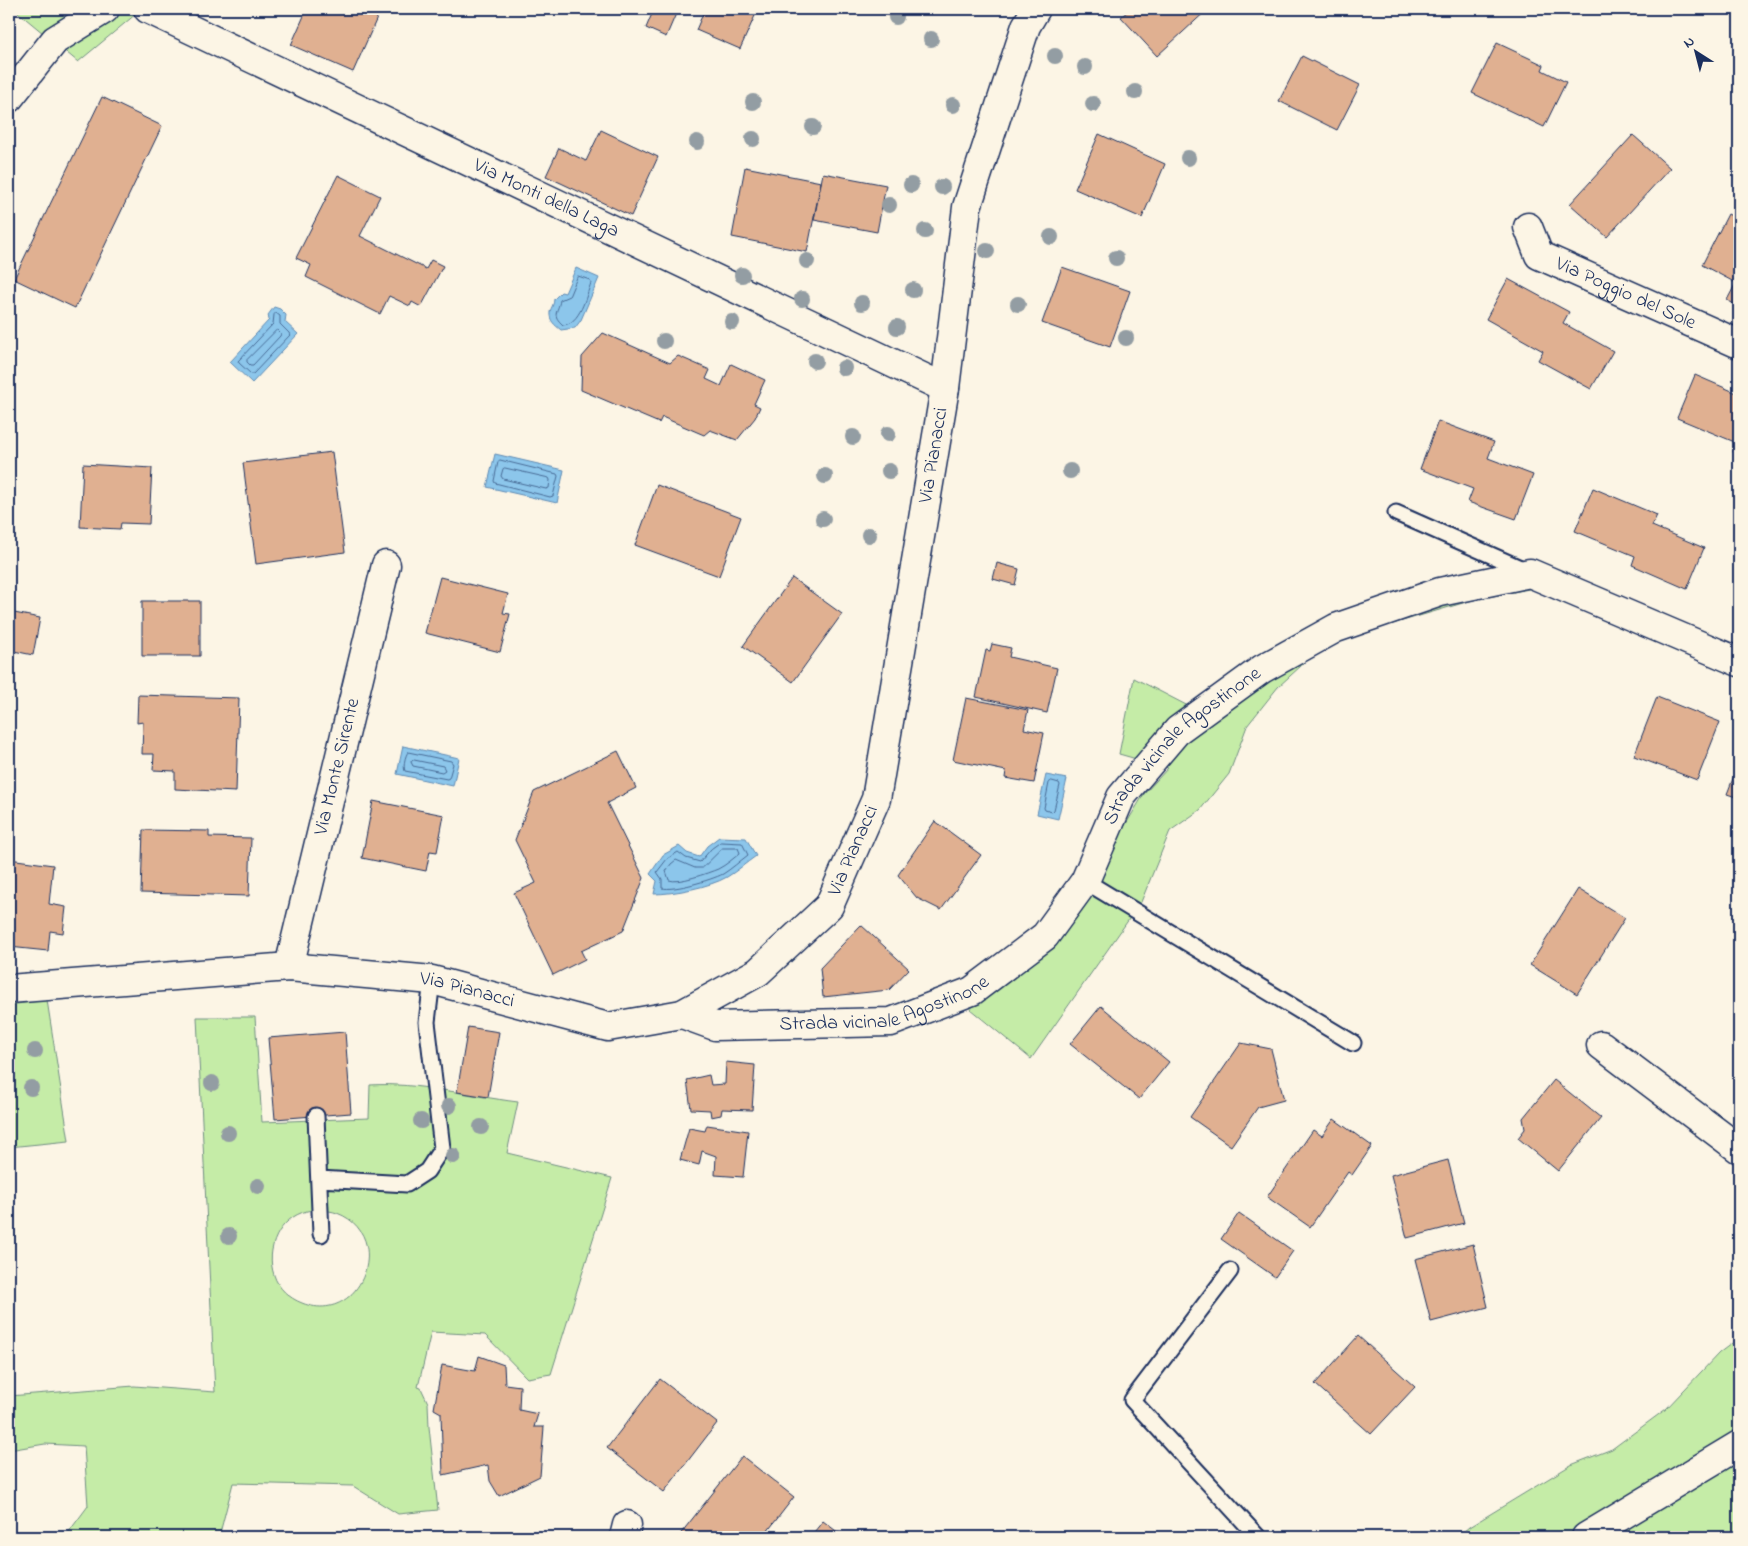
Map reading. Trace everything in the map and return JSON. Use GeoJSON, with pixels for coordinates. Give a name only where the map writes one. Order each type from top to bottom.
{"type":"FeatureCollection","features":[{"type":"Feature","properties":{"kind":"street"},"geometry":{"type":"LineString","coordinates":[[9,98],[54,40],[105,9]]}},
{"type":"Feature","properties":{"kind":"street","name":"Via Monti della Laga"},"geometry":{"type":"LineString","coordinates":[[148,9],[945,388]]}},
{"type":"Feature","properties":{"kind":"street","name":"Via Pianacci"},"geometry":{"type":"LineString","coordinates":[[9,989],[289,967],[432,980],[608,1027],[682,1014],[758,972],[829,906],[876,799],[945,388],[967,207],[1026,26],[1036,9]]}},
{"type":"Feature","properties":{"kind":"street","name":"Via Poggio del Sole"},"geometry":{"type":"LineString","coordinates":[[1528,227],[1539,255],[1739,344]]}},
{"type":"Feature","properties":{"kind":"street","name":"Via Monte Sirente"},"geometry":{"type":"LineString","coordinates":[[289,967],[386,565]]}},
{"type":"Feature","properties":{"kind":"street"},"geometry":{"type":"LineString","coordinates":[[1530,573],[1739,662]]}},
{"type":"Feature","properties":{"kind":"street","name":"Strada vicinale Agostinone"},"geometry":{"type":"LineString","coordinates":[[682,1014],[715,1026],[891,1022],[972,991],[1044,936],[1085,881],[1121,797],[1178,730],[1262,669],[1336,628],[1440,592],[1530,573]]}},
{"type":"Feature","properties":{"kind":"street"},"geometry":{"type":"LineString","coordinates":[[1601,1045],[1739,1149]]}},
{"type":"Feature","properties":{"kind":"street"},"geometry":{"type":"LineString","coordinates":[[1586,1537],[1739,1445]]}},
{"type":"Feature","properties":{"kind":"lane"},"geometry":{"type":"LineString","coordinates":[[1396,513],[1530,573]]}},
{"type":"Feature","properties":{"kind":"lane"},"geometry":{"type":"LineString","coordinates":[[1085,881],[1353,1043]]}},
{"type":"Feature","properties":{"kind":"lane"},"geometry":{"type":"LineString","coordinates":[[318,1179],[407,1184],[427,1170],[442,1148],[427,1022],[432,980]]}},
{"type":"Feature","properties":{"kind":"lane"},"geometry":{"type":"LineString","coordinates":[[316,1116],[321,1234]]}},
{"type":"Feature","properties":{"kind":"lane"},"geometry":{"type":"LineString","coordinates":[[1230,1270],[1132,1400],[1258,1537]]}},
{"type":"Feature","properties":{"kind":"green space"},"geometry":{"type":"Polygon","coordinates":[[[14,9],[142,9],[78,62],[14,9]]]}},
{"type":"Feature","properties":{"kind":"green space"},"geometry":{"type":"Polygon","coordinates":[[[1509,570],[1534,588],[1473,600],[1325,644],[1278,687],[1247,726],[1229,774],[1200,810],[1170,831],[1141,902],[1031,1059],[970,1009],[1045,950],[1105,859],[1144,794],[1168,768],[1119,754],[1134,678],[1192,708],[1248,670],[1509,570]]]}},
{"type":"Feature","properties":{"kind":"green space"},"geometry":{"type":"Polygon","coordinates":[[[47,1000],[69,1141],[9,1147],[9,1005],[47,1000]]]}},
{"type":"Feature","properties":{"kind":"green space"},"geometry":{"type":"Polygon","coordinates":[[[197,1017],[255,1017],[262,1122],[369,1118],[370,1085],[425,1087],[518,1102],[507,1153],[612,1178],[551,1374],[527,1378],[485,1335],[431,1332],[418,1387],[421,1388],[428,1403],[438,1510],[398,1514],[353,1486],[233,1483],[219,1537],[65,1537],[88,1506],[84,1446],[45,1444],[9,1450],[9,1396],[134,1386],[215,1392],[197,1017]],[[324,1210],[307,1211],[289,1220],[277,1236],[271,1255],[274,1275],[278,1284],[285,1292],[302,1303],[323,1307],[341,1302],[355,1291],[364,1275],[367,1257],[365,1240],[355,1224],[337,1213],[324,1210]]]}},
{"type":"Feature","properties":{"kind":"green space"},"geometry":{"type":"Polygon","coordinates":[[[1739,1338],[1739,1537],[1457,1537],[1469,1527],[1571,1465],[1612,1449],[1666,1409],[1719,1353],[1739,1338]]]}},
{"type":"Feature","properties":{"kind":"water"},"geometry":{"type":"Polygon","coordinates":[[[576,268],[599,278],[581,320],[575,328],[561,330],[551,320],[550,312],[554,299],[561,292],[565,293],[576,268]]]}},
{"type":"Feature","properties":{"kind":"water"},"geometry":{"type":"Polygon","coordinates":[[[274,307],[280,309],[286,315],[285,322],[298,334],[252,383],[230,362],[269,320],[268,315],[274,307]]]}},
{"type":"Feature","properties":{"kind":"water"},"geometry":{"type":"Polygon","coordinates":[[[495,454],[564,470],[557,503],[487,487],[495,454]]]}},
{"type":"Feature","properties":{"kind":"water"},"geometry":{"type":"Polygon","coordinates":[[[403,746],[459,758],[453,786],[397,774],[403,746]]]}},
{"type":"Feature","properties":{"kind":"water"},"geometry":{"type":"Polygon","coordinates":[[[1046,775],[1067,779],[1058,819],[1037,814],[1046,775]]]}},
{"type":"Feature","properties":{"kind":"water"},"geometry":{"type":"Polygon","coordinates":[[[719,837],[746,838],[756,856],[720,881],[681,891],[654,894],[657,881],[650,874],[663,855],[679,846],[687,853],[699,857],[707,846],[719,837]]]}},
{"type":"Feature","properties":{"kind":"building"},"geometry":{"type":"Polygon","coordinates":[[[307,9],[381,9],[353,72],[291,45],[307,9]]]}},
{"type":"Feature","properties":{"kind":"building"},"geometry":{"type":"Polygon","coordinates":[[[654,9],[678,9],[666,37],[646,28],[654,9]]]}},
{"type":"Feature","properties":{"kind":"building"},"geometry":{"type":"Polygon","coordinates":[[[705,9],[758,9],[740,49],[696,30],[705,9]]]}},
{"type":"Feature","properties":{"kind":"building"},"geometry":{"type":"Polygon","coordinates":[[[1128,9],[1208,9],[1157,56],[1121,17],[1128,9]]]}},
{"type":"Feature","properties":{"kind":"building"},"geometry":{"type":"Polygon","coordinates":[[[1497,43],[1544,65],[1542,70],[1566,82],[1544,127],[1472,93],[1497,43]]]}},
{"type":"Feature","properties":{"kind":"building"},"geometry":{"type":"Polygon","coordinates":[[[1302,56],[1360,85],[1337,130],[1279,101],[1302,56]]]}},
{"type":"Feature","properties":{"kind":"building"},"geometry":{"type":"Polygon","coordinates":[[[102,97],[162,126],[75,308],[14,279],[102,97]]]}},
{"type":"Feature","properties":{"kind":"building"},"geometry":{"type":"Polygon","coordinates":[[[601,130],[658,157],[631,216],[546,176],[559,148],[586,161],[601,130]]]}},
{"type":"Feature","properties":{"kind":"building"},"geometry":{"type":"Polygon","coordinates":[[[1099,134],[1165,164],[1142,218],[1075,189],[1099,134]]]}},
{"type":"Feature","properties":{"kind":"building"},"geometry":{"type":"Polygon","coordinates":[[[1633,135],[1670,168],[1607,237],[1570,204],[1633,135]]]}},
{"type":"Feature","properties":{"kind":"building"},"geometry":{"type":"Polygon","coordinates":[[[745,167],[821,182],[807,252],[732,237],[745,167]]]}},
{"type":"Feature","properties":{"kind":"building"},"geometry":{"type":"Polygon","coordinates":[[[823,173],[886,185],[877,232],[814,220],[823,173]]]}},
{"type":"Feature","properties":{"kind":"building"},"geometry":{"type":"Polygon","coordinates":[[[338,175],[380,196],[360,236],[426,269],[431,260],[443,266],[421,307],[412,302],[410,306],[389,296],[380,314],[306,277],[311,265],[296,258],[338,175]]]}},
{"type":"Feature","properties":{"kind":"building"},"geometry":{"type":"Polygon","coordinates":[[[1728,214],[1739,220],[1739,307],[1727,300],[1736,283],[1702,265],[1728,214]]]}},
{"type":"Feature","properties":{"kind":"building"},"geometry":{"type":"Polygon","coordinates":[[[1062,267],[1130,291],[1110,347],[1042,323],[1062,267]]]}},
{"type":"Feature","properties":{"kind":"building"},"geometry":{"type":"Polygon","coordinates":[[[1508,279],[1569,312],[1563,323],[1613,351],[1591,389],[1538,360],[1543,351],[1486,319],[1508,279]]]}},
{"type":"Feature","properties":{"kind":"building"},"geometry":{"type":"Polygon","coordinates":[[[603,333],[670,363],[678,356],[710,370],[706,379],[721,386],[731,364],[765,380],[754,404],[760,407],[755,418],[737,440],[710,430],[704,435],[662,417],[659,423],[581,390],[582,357],[603,333]]]}},
{"type":"Feature","properties":{"kind":"building"},"geometry":{"type":"Polygon","coordinates":[[[1695,375],[1739,394],[1739,455],[1733,452],[1737,443],[1677,418],[1695,375]]]}},
{"type":"Feature","properties":{"kind":"building"},"geometry":{"type":"Polygon","coordinates":[[[1438,421],[1494,442],[1488,458],[1533,475],[1516,519],[1468,502],[1473,489],[1420,469],[1438,421]]]}},
{"type":"Feature","properties":{"kind":"building"},"geometry":{"type":"Polygon","coordinates":[[[332,452],[345,552],[256,564],[243,463],[332,452]]]}},
{"type":"Feature","properties":{"kind":"building"},"geometry":{"type":"Polygon","coordinates":[[[83,464],[152,468],[149,524],[121,523],[120,529],[80,527],[83,464]]]}},
{"type":"Feature","properties":{"kind":"building"},"geometry":{"type":"Polygon","coordinates":[[[657,485],[741,517],[719,576],[635,545],[657,485]]]}},
{"type":"Feature","properties":{"kind":"building"},"geometry":{"type":"Polygon","coordinates":[[[1593,488],[1657,515],[1652,526],[1704,548],[1687,589],[1632,565],[1635,556],[1575,531],[1593,488]]]}},
{"type":"Feature","properties":{"kind":"building"},"geometry":{"type":"Polygon","coordinates":[[[997,563],[1019,569],[1015,585],[993,579],[997,563]]]}},
{"type":"Feature","properties":{"kind":"building"},"geometry":{"type":"Polygon","coordinates":[[[440,577],[508,594],[503,613],[510,614],[500,652],[425,633],[440,577]]]}},
{"type":"Feature","properties":{"kind":"building"},"geometry":{"type":"Polygon","coordinates":[[[792,578],[842,614],[793,682],[743,646],[792,578]]]}},
{"type":"Feature","properties":{"kind":"building"},"geometry":{"type":"Polygon","coordinates":[[[142,601],[200,601],[200,656],[142,656],[142,601]]]}},
{"type":"Feature","properties":{"kind":"building"},"geometry":{"type":"Polygon","coordinates":[[[9,612],[40,618],[33,655],[9,650],[9,612]]]}},
{"type":"Feature","properties":{"kind":"building"},"geometry":{"type":"Polygon","coordinates":[[[992,644],[1011,648],[1009,657],[1057,668],[1047,713],[976,697],[986,650],[990,651],[992,644]]]}},
{"type":"Feature","properties":{"kind":"building"},"geometry":{"type":"Polygon","coordinates":[[[138,695],[239,698],[236,792],[175,789],[175,771],[153,770],[154,754],[142,754],[143,722],[137,723],[138,695]]]}},
{"type":"Feature","properties":{"kind":"building"},"geometry":{"type":"Polygon","coordinates":[[[1657,697],[1720,722],[1697,780],[1634,756],[1657,697]]]}},
{"type":"Feature","properties":{"kind":"building"},"geometry":{"type":"Polygon","coordinates":[[[966,698],[1028,710],[1024,729],[1044,733],[1034,783],[1005,778],[1006,771],[953,760],[966,698]]]}},
{"type":"Feature","properties":{"kind":"building"},"geometry":{"type":"Polygon","coordinates":[[[618,751],[636,788],[607,803],[644,878],[623,931],[581,951],[585,959],[553,975],[514,893],[536,883],[515,840],[534,792],[618,751]]]}},
{"type":"Feature","properties":{"kind":"building"},"geometry":{"type":"Polygon","coordinates":[[[1739,763],[1739,798],[1727,794],[1739,763]]]}},
{"type":"Feature","properties":{"kind":"building"},"geometry":{"type":"Polygon","coordinates":[[[373,801],[444,815],[437,852],[430,851],[426,871],[362,858],[373,801]]]}},
{"type":"Feature","properties":{"kind":"building"},"geometry":{"type":"Polygon","coordinates":[[[935,821],[981,855],[941,910],[917,898],[898,875],[935,821]]]}},
{"type":"Feature","properties":{"kind":"building"},"geometry":{"type":"Polygon","coordinates":[[[143,830],[209,831],[209,837],[251,838],[249,896],[141,893],[143,830]]]}},
{"type":"Feature","properties":{"kind":"building"},"geometry":{"type":"Polygon","coordinates":[[[9,859],[53,865],[49,904],[66,907],[63,933],[50,931],[48,951],[9,947],[9,859]]]}},
{"type":"Feature","properties":{"kind":"building"},"geometry":{"type":"Polygon","coordinates":[[[1578,889],[1625,918],[1577,994],[1530,965],[1578,889]]]}},
{"type":"Feature","properties":{"kind":"building"},"geometry":{"type":"Polygon","coordinates":[[[861,925],[909,969],[889,990],[823,997],[820,968],[861,925]]]}},
{"type":"Feature","properties":{"kind":"building"},"geometry":{"type":"Polygon","coordinates":[[[1101,1006],[1169,1062],[1139,1099],[1070,1044],[1101,1006]]]}},
{"type":"Feature","properties":{"kind":"building"},"geometry":{"type":"Polygon","coordinates":[[[468,1027],[499,1032],[488,1097],[457,1092],[468,1027]]]}},
{"type":"Feature","properties":{"kind":"building"},"geometry":{"type":"Polygon","coordinates":[[[345,1032],[351,1113],[275,1119],[268,1038],[345,1032]]]}},
{"type":"Feature","properties":{"kind":"building"},"geometry":{"type":"Polygon","coordinates":[[[1241,1043],[1271,1049],[1284,1100],[1258,1107],[1231,1146],[1190,1117],[1241,1043]]]}},
{"type":"Feature","properties":{"kind":"building"},"geometry":{"type":"Polygon","coordinates":[[[726,1062],[755,1065],[752,1110],[722,1109],[721,1115],[711,1117],[710,1110],[691,1109],[687,1080],[709,1075],[711,1085],[725,1084],[726,1062]]]}},
{"type":"Feature","properties":{"kind":"building"},"geometry":{"type":"Polygon","coordinates":[[[1554,1080],[1601,1118],[1558,1171],[1518,1138],[1525,1129],[1523,1118],[1554,1080]]]}},
{"type":"Feature","properties":{"kind":"building"},"geometry":{"type":"Polygon","coordinates":[[[1334,1119],[1372,1146],[1352,1175],[1348,1172],[1310,1227],[1267,1197],[1313,1130],[1322,1136],[1334,1119]]]}},
{"type":"Feature","properties":{"kind":"building"},"geometry":{"type":"Polygon","coordinates":[[[707,1125],[748,1131],[743,1177],[715,1175],[716,1156],[702,1151],[699,1165],[680,1160],[689,1128],[705,1131],[707,1125]]]}},
{"type":"Feature","properties":{"kind":"building"},"geometry":{"type":"Polygon","coordinates":[[[1448,1160],[1464,1223],[1407,1238],[1391,1175],[1448,1160]]]}},
{"type":"Feature","properties":{"kind":"building"},"geometry":{"type":"Polygon","coordinates":[[[1239,1213],[1293,1251],[1275,1277],[1221,1239],[1239,1213]]]}},
{"type":"Feature","properties":{"kind":"building"},"geometry":{"type":"Polygon","coordinates":[[[1473,1244],[1488,1307],[1431,1322],[1415,1259],[1473,1244]]]}},
{"type":"Feature","properties":{"kind":"building"},"geometry":{"type":"Polygon","coordinates":[[[1358,1336],[1415,1387],[1371,1434],[1315,1384],[1358,1336]]]}},
{"type":"Feature","properties":{"kind":"building"},"geometry":{"type":"Polygon","coordinates":[[[479,1356],[504,1365],[505,1384],[520,1386],[519,1410],[538,1414],[534,1427],[544,1427],[540,1476],[499,1496],[490,1481],[488,1465],[443,1475],[441,1413],[434,1409],[442,1365],[475,1371],[479,1356]]]}},
{"type":"Feature","properties":{"kind":"building"},"geometry":{"type":"Polygon","coordinates":[[[660,1379],[717,1423],[664,1492],[607,1448],[660,1379]]]}},
{"type":"Feature","properties":{"kind":"building"},"geometry":{"type":"Polygon","coordinates":[[[742,1456],[794,1497],[763,1537],[678,1537],[742,1456]]]}},
{"type":"Feature","properties":{"kind":"building"},"geometry":{"type":"Polygon","coordinates":[[[823,1521],[844,1537],[810,1537],[823,1521]]]}}]}
